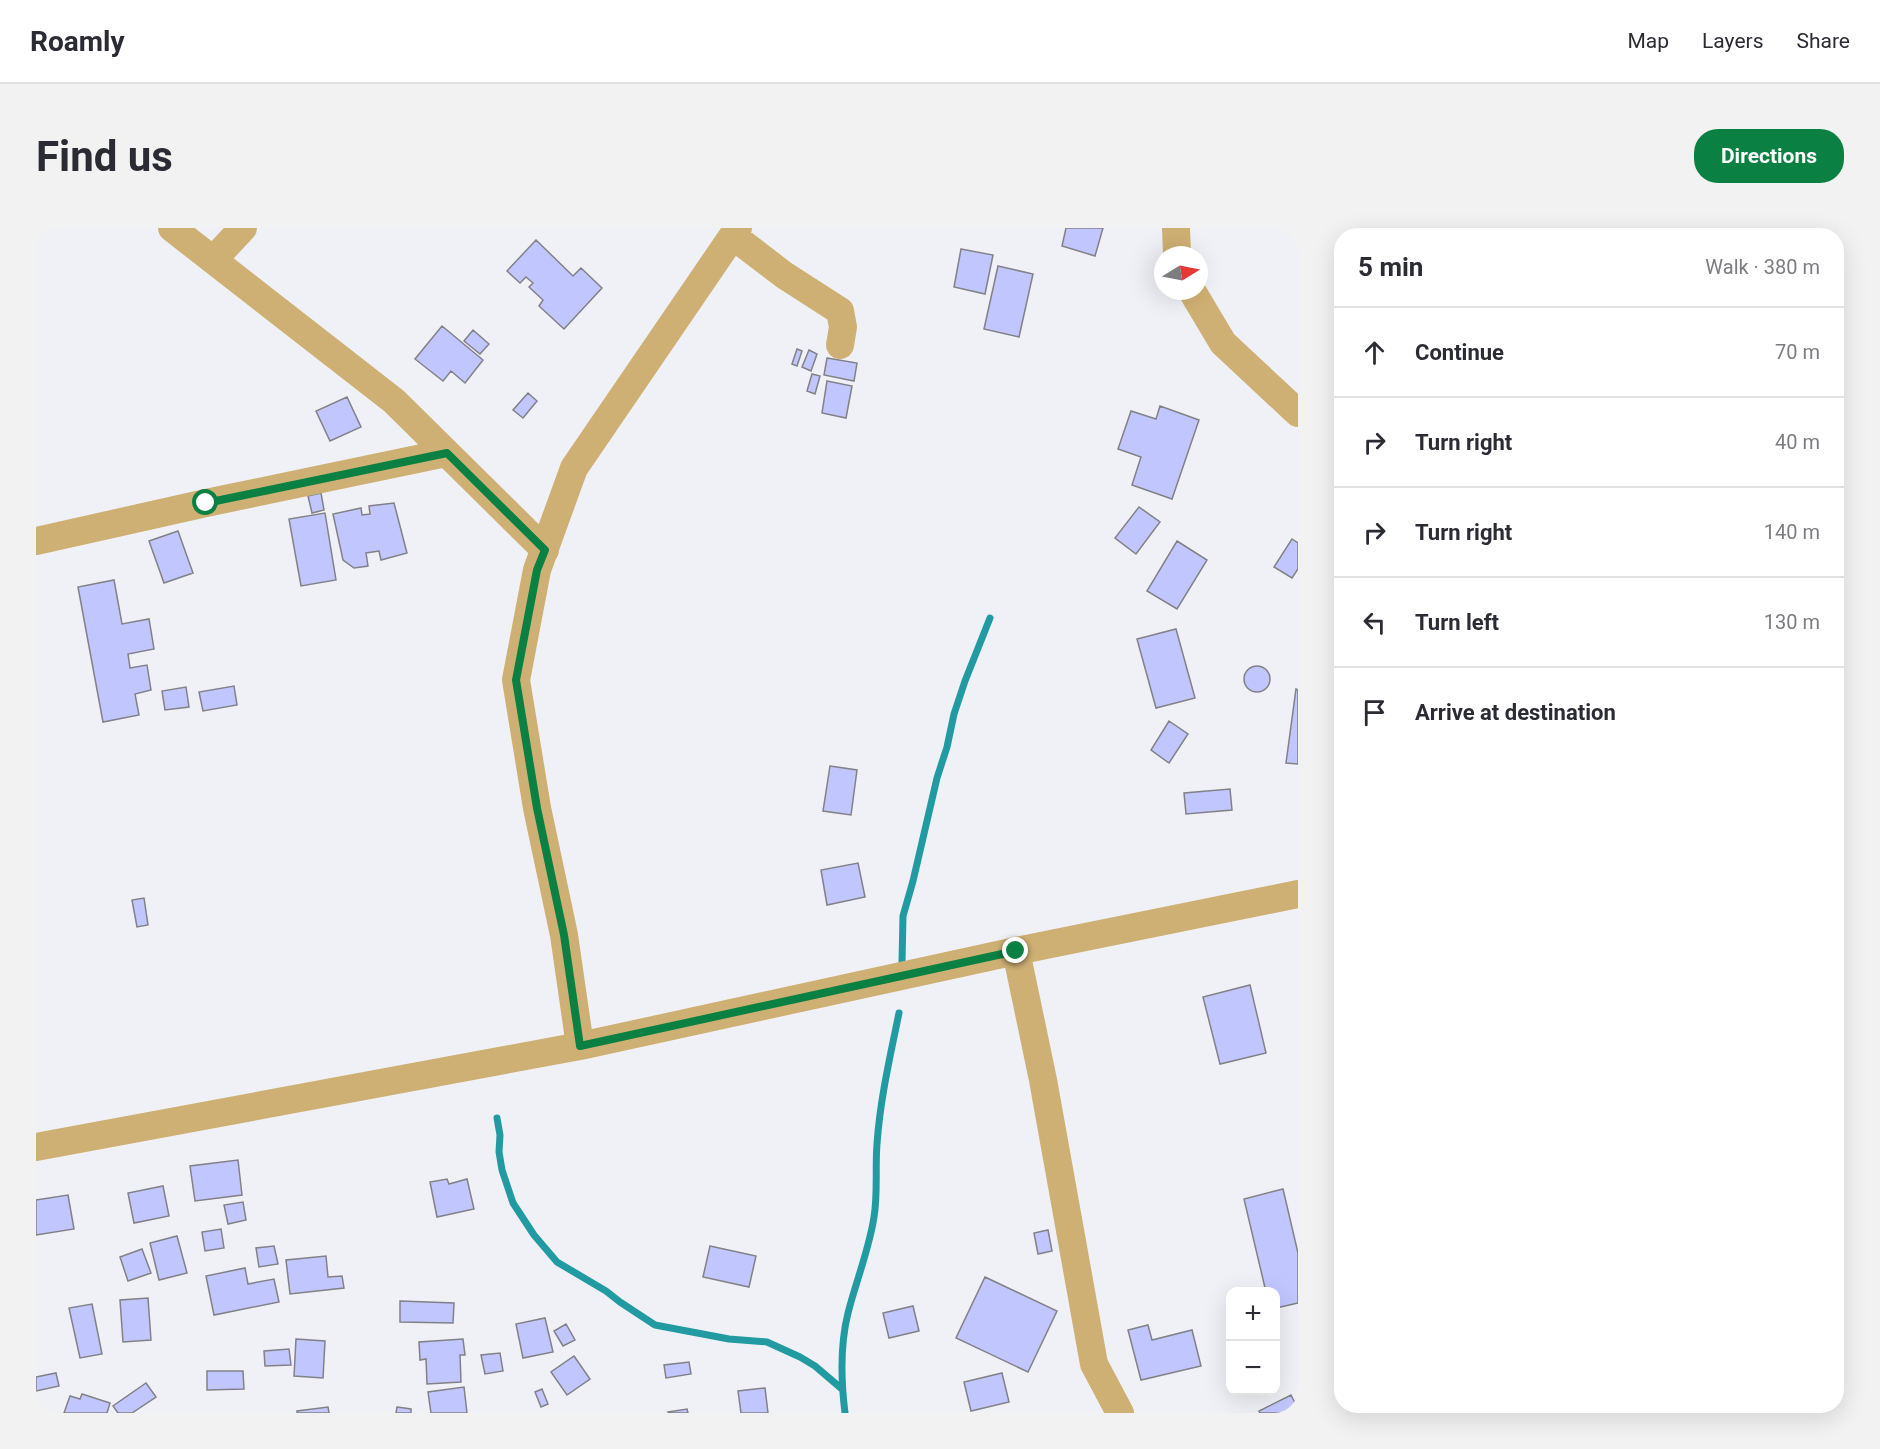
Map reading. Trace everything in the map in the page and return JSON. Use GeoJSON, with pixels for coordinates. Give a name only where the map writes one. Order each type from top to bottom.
{"type":"FeatureCollection","features":[{"type":"Feature","properties":{"kind":"street"},"geometry":{"type":"LineString","coordinates":[[172,228],[394,401],[545,550]]}},
{"type":"Feature","properties":{"kind":"street"},"geometry":{"type":"LineString","coordinates":[[213,260],[243,228]]}},
{"type":"Feature","properties":{"kind":"street"},"geometry":{"type":"LineString","coordinates":[[1176,228],[1177,246]]}},
{"type":"Feature","properties":{"kind":"street"},"geometry":{"type":"LineString","coordinates":[[580,1046],[564,935],[537,808],[516,680],[537,570],[574,468],[735,232],[784,275],[840,311],[843,327],[840,345]]}},
{"type":"Feature","properties":{"kind":"street"},"geometry":{"type":"LineString","coordinates":[[1197,300],[1223,343],[1298,413]]}},
{"type":"Feature","properties":{"kind":"street"},"geometry":{"type":"LineString","coordinates":[[36,541],[447,453]]}},
{"type":"Feature","properties":{"kind":"street"},"geometry":{"type":"LineString","coordinates":[[36,1147],[580,1046],[1016,951],[1298,894]]}},
{"type":"Feature","properties":{"kind":"street"},"geometry":{"type":"LineString","coordinates":[[1016,951],[1043,1080],[1094,1364],[1120,1413]]}},
{"type":"Feature","properties":{"kind":"building"},"geometry":{"type":"Polygon","coordinates":[[[1066,228],[1103,228],[1095,256],[1062,246],[1066,228]]]}},
{"type":"Feature","properties":{"kind":"building"},"geometry":{"type":"Polygon","coordinates":[[[536,240],[573,276],[581,268],[602,288],[564,329],[539,306],[543,300],[529,287],[533,283],[526,277],[520,283],[507,271],[536,240]]]}},
{"type":"Feature","properties":{"kind":"building"},"geometry":{"type":"Polygon","coordinates":[[[961,249],[993,255],[985,294],[954,287],[961,249]]]}},
{"type":"Feature","properties":{"kind":"building"},"geometry":{"type":"Polygon","coordinates":[[[998,266],[1033,274],[1019,337],[984,329],[998,266]]]}},
{"type":"Feature","properties":{"kind":"building"},"geometry":{"type":"Polygon","coordinates":[[[442,326],[483,360],[465,383],[451,371],[443,381],[415,359],[442,326]]]}},
{"type":"Feature","properties":{"kind":"building"},"geometry":{"type":"Polygon","coordinates":[[[473,330],[489,344],[480,354],[464,341],[473,330]]]}},
{"type":"Feature","properties":{"kind":"building"},"geometry":{"type":"Polygon","coordinates":[[[797,349],[802,351],[797,366],[792,364],[797,349]]]}},
{"type":"Feature","properties":{"kind":"building"},"geometry":{"type":"Polygon","coordinates":[[[809,350],[817,354],[811,371],[802,367],[809,350]]]}},
{"type":"Feature","properties":{"kind":"building"},"geometry":{"type":"Polygon","coordinates":[[[827,358],[857,363],[854,381],[824,375],[827,358]]]}},
{"type":"Feature","properties":{"kind":"building"},"geometry":{"type":"Polygon","coordinates":[[[812,374],[820,376],[815,394],[807,391],[812,374]]]}},
{"type":"Feature","properties":{"kind":"building"},"geometry":{"type":"Polygon","coordinates":[[[827,381],[852,386],[846,418],[822,413],[827,381]]]}},
{"type":"Feature","properties":{"kind":"building"},"geometry":{"type":"Polygon","coordinates":[[[528,393],[537,401],[523,418],[513,410],[528,393]]]}},
{"type":"Feature","properties":{"kind":"building"},"geometry":{"type":"Polygon","coordinates":[[[347,397],[361,427],[330,441],[316,411],[347,397]]]}},
{"type":"Feature","properties":{"kind":"building"},"geometry":{"type":"Polygon","coordinates":[[[1160,406],[1199,420],[1172,499],[1132,485],[1141,457],[1118,449],[1131,411],[1156,419],[1160,406]]]}},
{"type":"Feature","properties":{"kind":"building"},"geometry":{"type":"Polygon","coordinates":[[[321,493],[324,510],[312,513],[308,496],[321,493]]]}},
{"type":"Feature","properties":{"kind":"building"},"geometry":{"type":"Polygon","coordinates":[[[394,503],[407,553],[381,560],[379,551],[366,553],[368,566],[354,568],[343,560],[333,514],[361,508],[362,515],[370,514],[369,506],[394,503]]]}},
{"type":"Feature","properties":{"kind":"building"},"geometry":{"type":"Polygon","coordinates":[[[1139,507],[1160,522],[1136,554],[1115,538],[1139,507]]]}},
{"type":"Feature","properties":{"kind":"building"},"geometry":{"type":"Polygon","coordinates":[[[325,513],[336,580],[301,586],[289,519],[325,513]]]}},
{"type":"Feature","properties":{"kind":"building"},"geometry":{"type":"Polygon","coordinates":[[[178,531],[193,573],[164,583],[149,541],[178,531]]]}},
{"type":"Feature","properties":{"kind":"building"},"geometry":{"type":"Polygon","coordinates":[[[1292,539],[1298,543],[1298,569],[1292,578],[1274,567],[1292,539]]]}},
{"type":"Feature","properties":{"kind":"building"},"geometry":{"type":"Polygon","coordinates":[[[1177,541],[1207,560],[1177,609],[1147,591],[1177,541]]]}},
{"type":"Feature","properties":{"kind":"building"},"geometry":{"type":"Polygon","coordinates":[[[114,580],[122,624],[149,619],[154,649],[128,654],[130,668],[147,665],[151,690],[135,694],[139,715],[103,722],[78,587],[114,580]]]}},
{"type":"Feature","properties":{"kind":"building"},"geometry":{"type":"Polygon","coordinates":[[[1176,629],[1195,698],[1156,708],[1137,639],[1176,629]]]}},
{"type":"Feature","properties":{"kind":"building"},"geometry":{"type":"Polygon","coordinates":[[[1257,666],[1266,670],[1270,679],[1266,688],[1257,692],[1248,688],[1244,679],[1248,670],[1257,666]]]}},
{"type":"Feature","properties":{"kind":"building"},"geometry":{"type":"Polygon","coordinates":[[[234,686],[237,705],[203,711],[199,692],[234,686]]]}},
{"type":"Feature","properties":{"kind":"building"},"geometry":{"type":"Polygon","coordinates":[[[186,687],[189,707],[165,710],[162,691],[186,687]]]}},
{"type":"Feature","properties":{"kind":"building"},"geometry":{"type":"Polygon","coordinates":[[[1296,689],[1298,690],[1298,764],[1286,763],[1296,689]]]}},
{"type":"Feature","properties":{"kind":"building"},"geometry":{"type":"Polygon","coordinates":[[[1169,721],[1188,734],[1169,763],[1151,750],[1169,721]]]}},
{"type":"Feature","properties":{"kind":"building"},"geometry":{"type":"Polygon","coordinates":[[[830,766],[857,770],[851,815],[823,811],[830,766]]]}},
{"type":"Feature","properties":{"kind":"building"},"geometry":{"type":"Polygon","coordinates":[[[1230,789],[1232,810],[1186,814],[1184,793],[1230,789]]]}},
{"type":"Feature","properties":{"kind":"building"},"geometry":{"type":"Polygon","coordinates":[[[858,863],[865,897],[827,905],[821,870],[858,863]]]}},
{"type":"Feature","properties":{"kind":"building"},"geometry":{"type":"Polygon","coordinates":[[[144,898],[148,925],[137,927],[132,900],[144,898]]]}},
{"type":"Feature","properties":{"kind":"building"},"geometry":{"type":"Polygon","coordinates":[[[1250,985],[1266,1053],[1220,1064],[1203,997],[1250,985]]]}},
{"type":"Feature","properties":{"kind":"building"},"geometry":{"type":"Polygon","coordinates":[[[238,1160],[242,1195],[195,1201],[190,1166],[238,1160]]]}},
{"type":"Feature","properties":{"kind":"building"},"geometry":{"type":"Polygon","coordinates":[[[447,1179],[449,1184],[467,1179],[474,1209],[437,1217],[430,1182],[447,1179]]]}},
{"type":"Feature","properties":{"kind":"building"},"geometry":{"type":"Polygon","coordinates":[[[163,1186],[169,1216],[134,1223],[128,1193],[163,1186]]]}},
{"type":"Feature","properties":{"kind":"building"},"geometry":{"type":"Polygon","coordinates":[[[1283,1189],[1298,1253],[1298,1303],[1280,1307],[1280,1287],[1265,1287],[1244,1199],[1283,1189]]]}},
{"type":"Feature","properties":{"kind":"building"},"geometry":{"type":"Polygon","coordinates":[[[68,1195],[74,1229],[36,1235],[36,1200],[68,1195]]]}},
{"type":"Feature","properties":{"kind":"building"},"geometry":{"type":"Polygon","coordinates":[[[243,1202],[246,1220],[228,1224],[224,1205],[243,1202]]]}},
{"type":"Feature","properties":{"kind":"building"},"geometry":{"type":"Polygon","coordinates":[[[221,1229],[224,1248],[205,1251],[202,1232],[221,1229]]]}},
{"type":"Feature","properties":{"kind":"building"},"geometry":{"type":"Polygon","coordinates":[[[1048,1230],[1052,1251],[1038,1254],[1034,1233],[1048,1230]]]}},
{"type":"Feature","properties":{"kind":"building"},"geometry":{"type":"Polygon","coordinates":[[[177,1236],[187,1273],[159,1280],[150,1243],[177,1236]]]}},
{"type":"Feature","properties":{"kind":"building"},"geometry":{"type":"Polygon","coordinates":[[[274,1246],[278,1264],[259,1267],[256,1248],[274,1246]]]}},
{"type":"Feature","properties":{"kind":"building"},"geometry":{"type":"Polygon","coordinates":[[[710,1246],[756,1256],[749,1287],[703,1277],[710,1246]]]}},
{"type":"Feature","properties":{"kind":"building"},"geometry":{"type":"Polygon","coordinates":[[[142,1249],[151,1273],[128,1281],[120,1257],[142,1249]]]}},
{"type":"Feature","properties":{"kind":"building"},"geometry":{"type":"Polygon","coordinates":[[[326,1256],[328,1277],[342,1276],[344,1288],[290,1294],[286,1260],[326,1256]]]}},
{"type":"Feature","properties":{"kind":"building"},"geometry":{"type":"Polygon","coordinates":[[[245,1268],[248,1284],[274,1279],[279,1302],[214,1315],[206,1276],[245,1268]]]}},
{"type":"Feature","properties":{"kind":"building"},"geometry":{"type":"Polygon","coordinates":[[[985,1277],[1057,1311],[1028,1372],[956,1338],[985,1277]]]}},
{"type":"Feature","properties":{"kind":"building"},"geometry":{"type":"Polygon","coordinates":[[[148,1298],[151,1340],[123,1342],[120,1300],[148,1298]]]}},
{"type":"Feature","properties":{"kind":"building"},"geometry":{"type":"Polygon","coordinates":[[[400,1301],[454,1303],[453,1323],[400,1322],[400,1301]]]}},
{"type":"Feature","properties":{"kind":"building"},"geometry":{"type":"Polygon","coordinates":[[[92,1304],[102,1354],[80,1358],[69,1308],[92,1304]]]}},
{"type":"Feature","properties":{"kind":"building"},"geometry":{"type":"Polygon","coordinates":[[[913,1306],[919,1331],[889,1338],[883,1313],[913,1306]]]}},
{"type":"Feature","properties":{"kind":"building"},"geometry":{"type":"Polygon","coordinates":[[[545,1318],[553,1352],[523,1358],[516,1324],[545,1318]]]}},
{"type":"Feature","properties":{"kind":"building"},"geometry":{"type":"Polygon","coordinates":[[[566,1324],[575,1340],[563,1346],[554,1331],[566,1324]]]}},
{"type":"Feature","properties":{"kind":"building"},"geometry":{"type":"Polygon","coordinates":[[[1148,1325],[1152,1340],[1192,1330],[1201,1366],[1141,1380],[1128,1330],[1148,1325]]]}},
{"type":"Feature","properties":{"kind":"building"},"geometry":{"type":"Polygon","coordinates":[[[296,1339],[325,1341],[323,1378],[294,1376],[296,1339]]]}},
{"type":"Feature","properties":{"kind":"building"},"geometry":{"type":"Polygon","coordinates":[[[463,1339],[465,1355],[460,1355],[461,1382],[427,1384],[426,1359],[420,1360],[419,1342],[463,1339]]]}},
{"type":"Feature","properties":{"kind":"building"},"geometry":{"type":"Polygon","coordinates":[[[289,1349],[291,1365],[265,1366],[264,1351],[289,1349]]]}},
{"type":"Feature","properties":{"kind":"building"},"geometry":{"type":"Polygon","coordinates":[[[500,1353],[503,1371],[485,1374],[481,1355],[500,1353]]]}},
{"type":"Feature","properties":{"kind":"building"},"geometry":{"type":"Polygon","coordinates":[[[574,1356],[590,1379],[567,1395],[551,1372],[574,1356]]]}},
{"type":"Feature","properties":{"kind":"building"},"geometry":{"type":"Polygon","coordinates":[[[689,1362],[691,1374],[666,1378],[664,1365],[689,1362]]]}},
{"type":"Feature","properties":{"kind":"building"},"geometry":{"type":"Polygon","coordinates":[[[207,1371],[243,1371],[244,1389],[207,1390],[207,1371]]]}},
{"type":"Feature","properties":{"kind":"building"},"geometry":{"type":"Polygon","coordinates":[[[56,1373],[59,1386],[36,1391],[36,1377],[56,1373]]]}},
{"type":"Feature","properties":{"kind":"building"},"geometry":{"type":"Polygon","coordinates":[[[1002,1373],[1009,1402],[971,1411],[964,1382],[1002,1373]]]}},
{"type":"Feature","properties":{"kind":"building"},"geometry":{"type":"Polygon","coordinates":[[[146,1383],[156,1397],[132,1413],[118,1413],[113,1406],[146,1383]]]}},
{"type":"Feature","properties":{"kind":"building"},"geometry":{"type":"Polygon","coordinates":[[[464,1387],[467,1413],[431,1413],[428,1392],[464,1387]]]}},
{"type":"Feature","properties":{"kind":"building"},"geometry":{"type":"Polygon","coordinates":[[[765,1388],[768,1413],[741,1413],[738,1391],[765,1388]]]}},
{"type":"Feature","properties":{"kind":"building"},"geometry":{"type":"Polygon","coordinates":[[[542,1389],[548,1404],[541,1407],[535,1392],[542,1389]]]}},
{"type":"Feature","properties":{"kind":"building"},"geometry":{"type":"Polygon","coordinates":[[[82,1394],[110,1403],[107,1413],[64,1413],[70,1396],[80,1399],[82,1394]]]}},
{"type":"Feature","properties":{"kind":"building"},"geometry":{"type":"Polygon","coordinates":[[[1291,1395],[1298,1413],[1260,1413],[1259,1411],[1291,1395]]]}},
{"type":"Feature","properties":{"kind":"building"},"geometry":{"type":"Polygon","coordinates":[[[328,1407],[329,1413],[297,1413],[297,1411],[328,1407]]]}},
{"type":"Feature","properties":{"kind":"building"},"geometry":{"type":"Polygon","coordinates":[[[397,1407],[411,1409],[411,1413],[396,1413],[397,1407]]]}},
{"type":"Feature","properties":{"kind":"building"},"geometry":{"type":"Polygon","coordinates":[[[687,1409],[688,1413],[668,1412],[687,1409]]]}},
{"type":"Feature","properties":{"kind":"waterway"},"geometry":{"type":"LineString","coordinates":[[902,962],[903,916],[937,778],[954,714],[990,618]]}},
{"type":"Feature","properties":{"kind":"waterway"},"geometry":{"type":"LineString","coordinates":[[845,1413],[842,1350],[848,1313],[874,1217],[880,1111],[899,1013]]}},
{"type":"Feature","properties":{"kind":"waterway"},"geometry":{"type":"LineString","coordinates":[[497,1118],[502,1170],[513,1203],[534,1235],[557,1262],[606,1291],[655,1325],[729,1339],[767,1342],[815,1366],[842,1389]]}},
{"type":"Feature","properties":{"kind":"route"},"geometry":{"type":"LineString","coordinates":[[206,503],[447,453],[545,550],[537,570],[516,680],[537,808],[564,935],[580,1046],[1016,951]]}}]}
